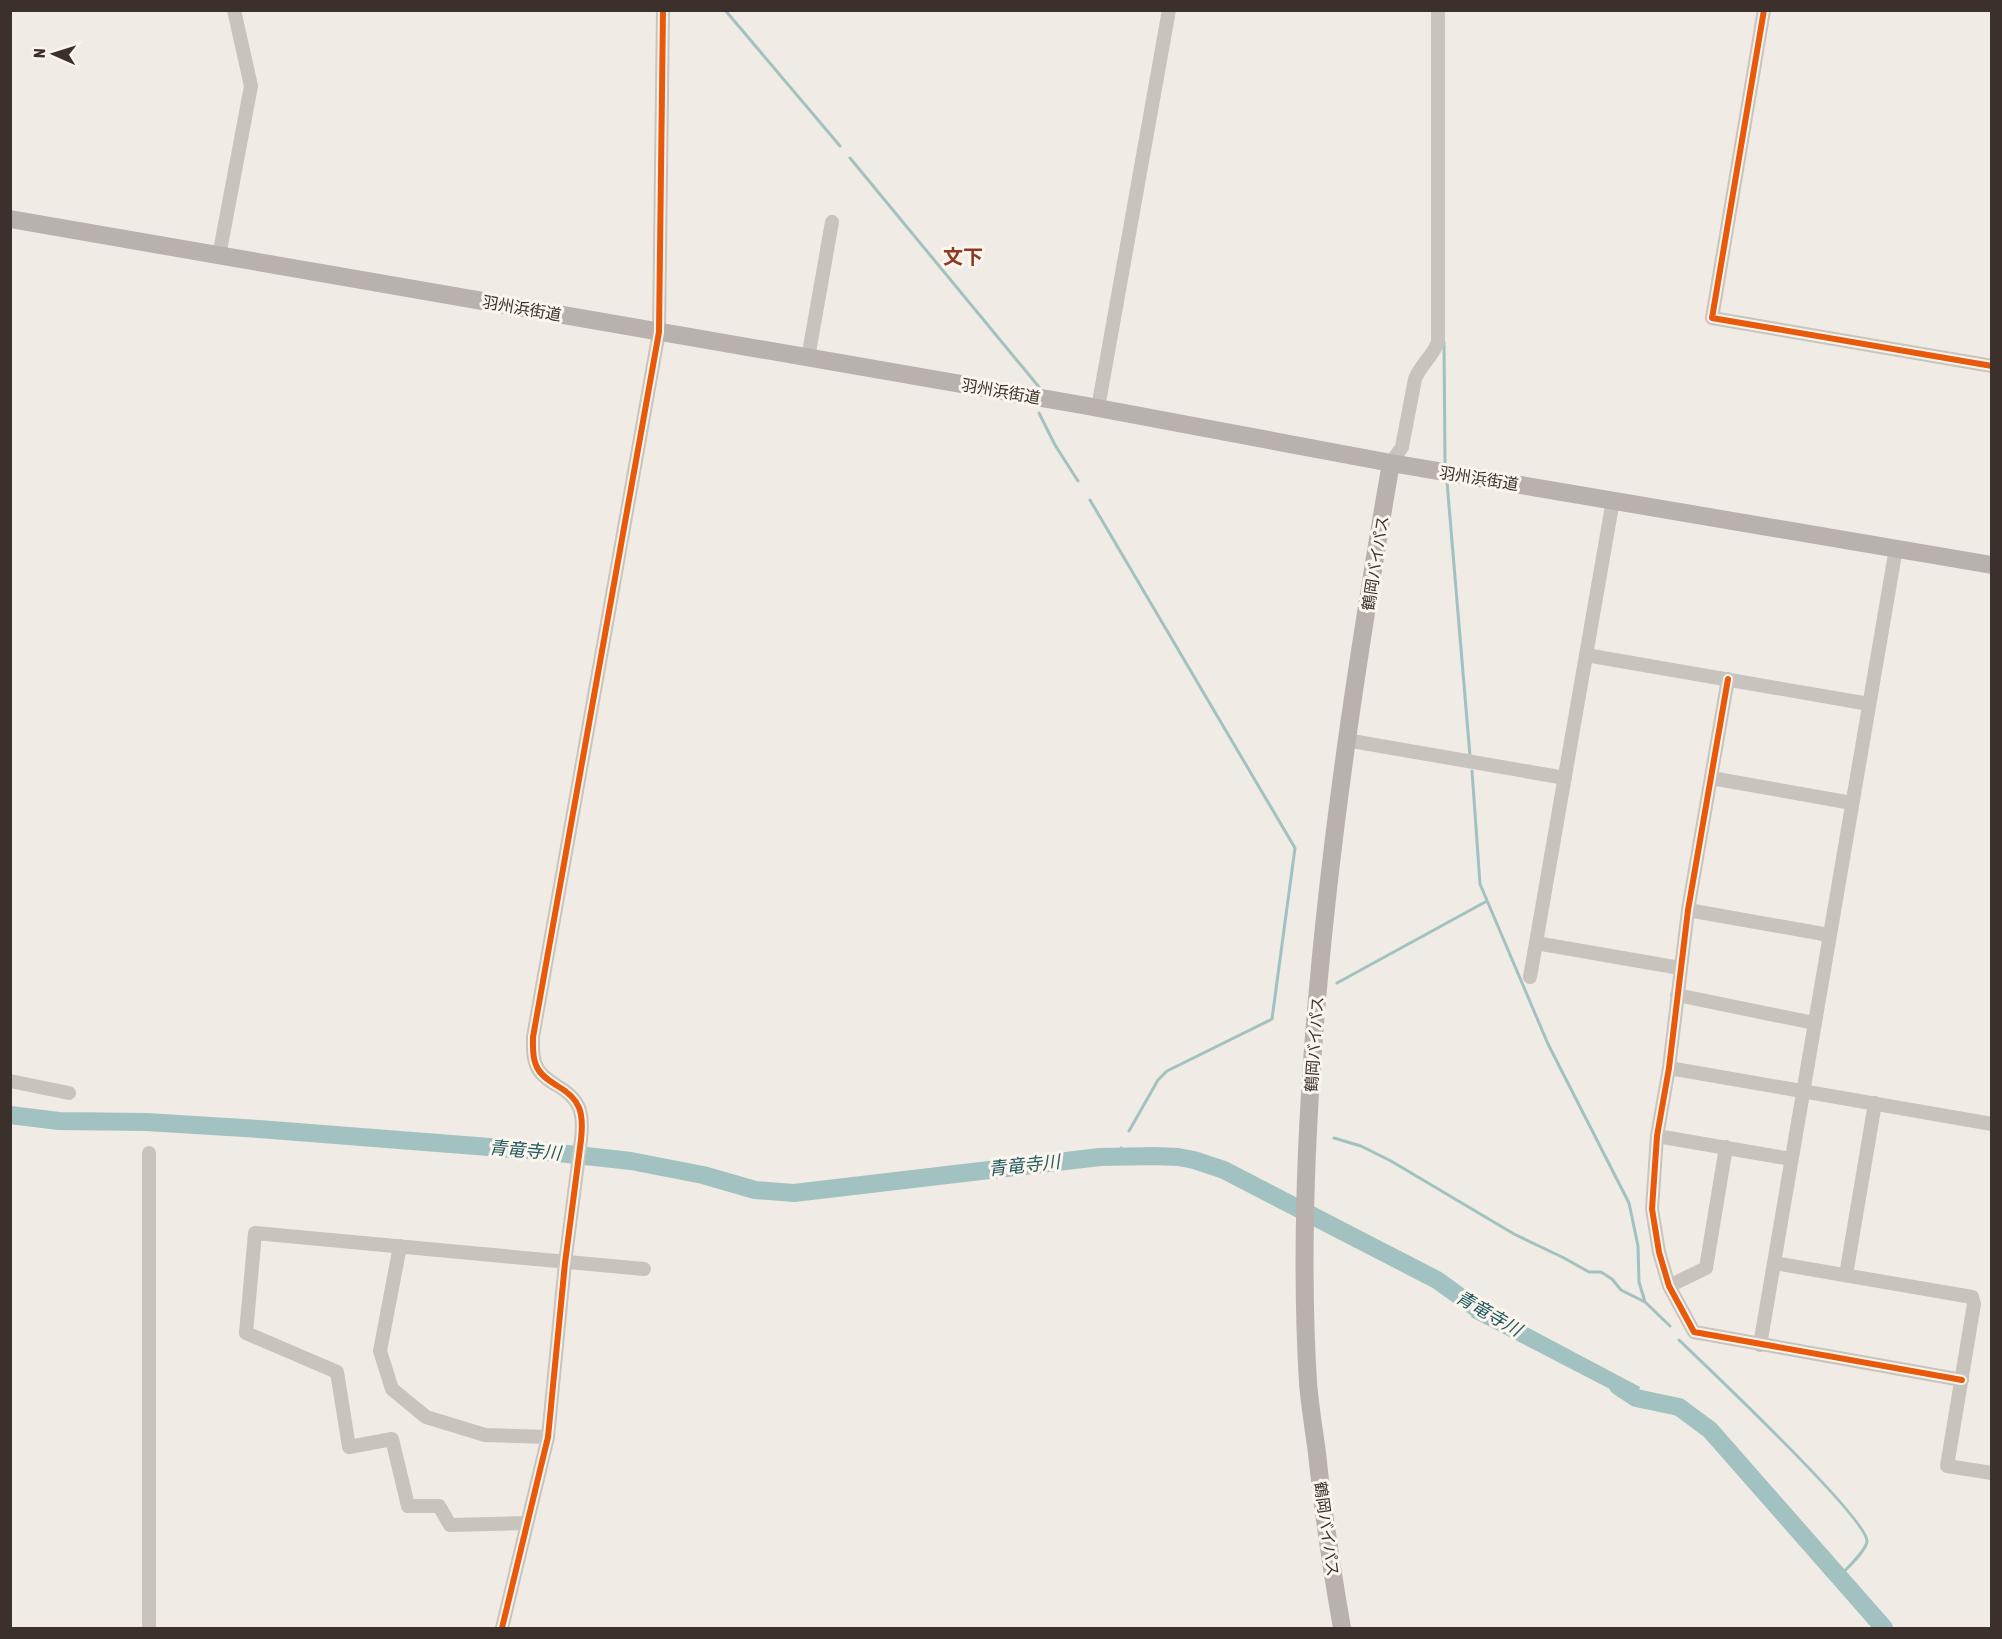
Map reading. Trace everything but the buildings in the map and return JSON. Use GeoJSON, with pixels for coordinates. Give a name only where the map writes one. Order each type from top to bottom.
{"type":"FeatureCollection","features":[{"type":"Feature","properties":{"kind":"main road","name":"羽州浜街道"},"geometry":{"type":"LineString","coordinates":[[10,219],[1098,408],[1391,463],[1992,565]]}},
{"type":"Feature","properties":{"kind":"main road","name":"鶴岡バイパス"},"geometry":{"type":"LineString","coordinates":[[1342,1629],[1321,1488],[1309,1386],[1304,1263],[1305,1185],[1321,951],[1346,740],[1391,463]]}},
{"type":"Feature","properties":{"kind":"street"},"geometry":{"type":"LineString","coordinates":[[219,256],[250,86],[234,10]]}},
{"type":"Feature","properties":{"kind":"street"},"geometry":{"type":"LineString","coordinates":[[502,1629],[548,1437],[565,1263],[583,1122],[580,1109],[566,1090],[549,1081],[539,1071],[532,1053],[533,1037],[659,332],[663,10]]}},
{"type":"Feature","properties":{"kind":"street"},"geometry":{"type":"LineString","coordinates":[[1098,408],[1169,10]]}},
{"type":"Feature","properties":{"kind":"street"},"geometry":{"type":"LineString","coordinates":[[1391,463],[1402,447],[1418,370],[1431,357],[1438,342],[1438,10]]}},
{"type":"Feature","properties":{"kind":"street"},"geometry":{"type":"LineString","coordinates":[[1764,10],[1712,318],[1992,366]]}},
{"type":"Feature","properties":{"kind":"street"},"geometry":{"type":"LineString","coordinates":[[808,358],[832,222]]}},
{"type":"Feature","properties":{"kind":"street"},"geometry":{"type":"LineString","coordinates":[[1530,977],[1613,500]]}},
{"type":"Feature","properties":{"kind":"street"},"geometry":{"type":"LineString","coordinates":[[1760,1345],[1896,548]]}},
{"type":"Feature","properties":{"kind":"street"},"geometry":{"type":"LineString","coordinates":[[1586,655],[1869,704]]}},
{"type":"Feature","properties":{"kind":"street"},"geometry":{"type":"LineString","coordinates":[[1728,680],[1688,910],[1669,1068],[1657,1136],[1652,1209],[1659,1252],[1669,1286],[1694,1332],[1962,1380]]}},
{"type":"Feature","properties":{"kind":"street"},"geometry":{"type":"LineString","coordinates":[[1346,740],[1565,778]]}},
{"type":"Feature","properties":{"kind":"street"},"geometry":{"type":"LineString","coordinates":[[1711,778],[1852,803]]}},
{"type":"Feature","properties":{"kind":"street"},"geometry":{"type":"LineString","coordinates":[[1688,910],[1829,934]]}},
{"type":"Feature","properties":{"kind":"street"},"geometry":{"type":"LineString","coordinates":[[1536,943],[1680,968]]}},
{"type":"Feature","properties":{"kind":"street"},"geometry":{"type":"LineString","coordinates":[[1677,995],[1814,1023]]}},
{"type":"Feature","properties":{"kind":"street"},"geometry":{"type":"LineString","coordinates":[[1669,1068],[1992,1124]]}},
{"type":"Feature","properties":{"kind":"street"},"geometry":{"type":"LineString","coordinates":[[10,1081],[69,1093]]}},
{"type":"Feature","properties":{"kind":"street"},"geometry":{"type":"LineString","coordinates":[[1846,1275],[1875,1103]]}},
{"type":"Feature","properties":{"kind":"street"},"geometry":{"type":"LineString","coordinates":[[1657,1136],[1791,1159]]}},
{"type":"Feature","properties":{"kind":"street"},"geometry":{"type":"LineString","coordinates":[[1669,1286],[1706,1268],[1726,1148]]}},
{"type":"Feature","properties":{"kind":"street"},"geometry":{"type":"LineString","coordinates":[[149,1153],[149,1629]]}},
{"type":"Feature","properties":{"kind":"street"},"geometry":{"type":"LineString","coordinates":[[528,1523],[450,1525],[439,1506],[408,1506],[392,1439],[349,1447],[337,1372],[246,1332],[255,1233],[644,1269]]}},
{"type":"Feature","properties":{"kind":"street"},"geometry":{"type":"LineString","coordinates":[[400,1246],[380,1351],[392,1389],[426,1417],[452,1423],[485,1435],[548,1437]]}},
{"type":"Feature","properties":{"kind":"street"},"geometry":{"type":"LineString","coordinates":[[1774,1263],[1972,1297],[1974,1305],[1947,1466],[1992,1473]]}},
{"type":"Feature","properties":{"kind":"water"},"geometry":{"type":"Polygon","coordinates":[[[1478,1301],[1640,1387],[1635,1402],[1471,1317],[1478,1301]]]}},
{"type":"Feature","properties":{"kind":"water"},"geometry":{"type":"Polygon","coordinates":[[[1867,1598],[1893,1628],[1873,1628],[1856,1609],[1867,1598]]]}},
{"type":"Feature","properties":{"kind":"waterway"},"geometry":{"type":"LineString","coordinates":[[725,10],[840,146]]}},
{"type":"Feature","properties":{"kind":"waterway"},"geometry":{"type":"LineString","coordinates":[[850,158],[1039,387]]}},
{"type":"Feature","properties":{"kind":"waterway"},"geometry":{"type":"LineString","coordinates":[[1444,342],[1445,463]]}},
{"type":"Feature","properties":{"kind":"waterway"},"geometry":{"type":"LineString","coordinates":[[1039,413],[1055,445],[1078,481]]}},
{"type":"Feature","properties":{"kind":"waterway"},"geometry":{"type":"LineString","coordinates":[[1447,482],[1470,756]]}},
{"type":"Feature","properties":{"kind":"waterway"},"geometry":{"type":"LineString","coordinates":[[1090,500],[1295,848],[1272,1019],[1167,1071],[1158,1080],[1129,1131]]}},
{"type":"Feature","properties":{"kind":"waterway"},"geometry":{"type":"LineString","coordinates":[[1472,771],[1480,884],[1548,1044],[1629,1203],[1638,1246],[1639,1282],[1645,1302]]}},
{"type":"Feature","properties":{"kind":"waterway"},"geometry":{"type":"LineString","coordinates":[[1337,983],[1487,901]]}},
{"type":"Feature","properties":{"kind":"waterway","name":"青竜寺川"},"geometry":{"type":"LineString","coordinates":[[10,1115],[59,1121],[146,1122],[259,1129],[540,1151],[631,1161],[703,1175],[755,1190],[794,1193],[1100,1157],[1178,1157],[1224,1170],[1437,1280],[1476,1308],[1496,1319]]}},
{"type":"Feature","properties":{"kind":"waterway"},"geometry":{"type":"LineString","coordinates":[[1334,1138],[1361,1146],[1391,1161],[1514,1234],[1589,1272],[1601,1272],[1612,1279],[1621,1290],[1645,1302],[1670,1326]]}},
{"type":"Feature","properties":{"kind":"waterway"},"geometry":{"type":"LineString","coordinates":[[1116,1156],[1121,1148]]}},
{"type":"Feature","properties":{"kind":"waterway"},"geometry":{"type":"LineString","coordinates":[[1679,1340],[1783,1441],[1841,1503],[1860,1527],[1867,1541],[1866,1545],[1839,1577]]}},
{"type":"Feature","properties":{"kind":"waterway","name":"青竜寺川"},"geometry":{"type":"LineString","coordinates":[[1618,1386],[1636,1398],[1679,1407],[1710,1430],[1884,1628]]}},
{"type":"Feature","properties":{"kind":"cycle path"},"geometry":{"type":"LineString","coordinates":[[502,1628],[548,1437],[565,1263],[581,1140],[581,1114],[576,1101],[539,1071],[534,1058],[533,1037],[659,332],[663,10]]}},
{"type":"Feature","properties":{"kind":"cycle path"},"geometry":{"type":"LineString","coordinates":[[1764,10],[1712,318],[1992,366]]}},
{"type":"Feature","properties":{"kind":"cycle path"},"geometry":{"type":"LineString","coordinates":[[1728,679],[1688,910],[1669,1068],[1657,1136],[1652,1209],[1659,1252],[1669,1286],[1694,1332],[1962,1380]]}},
{"type":"Feature","properties":{"kind":"district","name":"文下"},"geometry":{"type":"Point","coordinates":[963,256]}}]}
